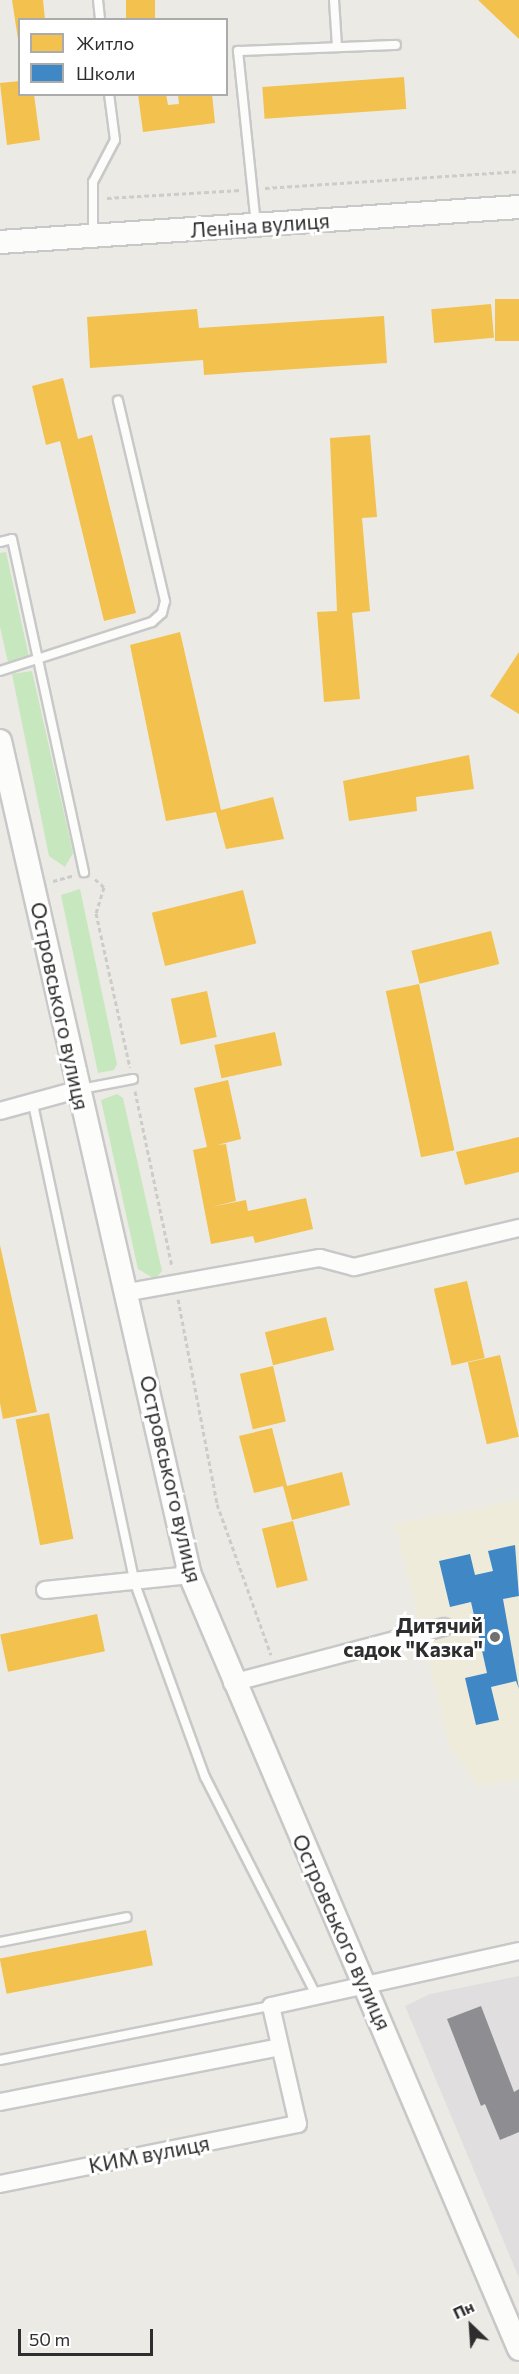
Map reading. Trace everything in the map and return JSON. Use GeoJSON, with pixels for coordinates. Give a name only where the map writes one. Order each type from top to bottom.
{"type":"FeatureCollection","features":[{"type":"Feature","properties":{"kind":"main road","name":"Леніна вулиця"},"geometry":{"type":"LineString","coordinates":[[0,242],[519,207]]}},
{"type":"Feature","properties":{"kind":"main road","name":"Островського вулиця"},"geometry":{"type":"LineString","coordinates":[[0,741],[78,1090],[129,1292],[190,1575],[232,1683],[366,1984],[519,2349]]}},
{"type":"Feature","properties":{"kind":"street"},"geometry":{"type":"LineString","coordinates":[[0,1111],[33,1104],[78,1090]]}},
{"type":"Feature","properties":{"kind":"street"},"geometry":{"type":"LineString","coordinates":[[129,1292],[320,1258],[354,1267],[519,1228]]}},
{"type":"Feature","properties":{"kind":"street"},"geometry":{"type":"LineString","coordinates":[[45,1590],[190,1575]]}},
{"type":"Feature","properties":{"kind":"street"},"geometry":{"type":"LineString","coordinates":[[232,1683],[444,1627]]}},
{"type":"Feature","properties":{"kind":"street"},"geometry":{"type":"LineString","coordinates":[[0,2102],[279,2046],[271,2006],[315,1993],[519,1951]]}},
{"type":"Feature","properties":{"kind":"street","name":"КИМ вулиця"},"geometry":{"type":"LineString","coordinates":[[0,2184],[298,2124],[279,2046]]}},
{"type":"Feature","properties":{"kind":"lane"},"geometry":{"type":"LineString","coordinates":[[98,0],[100,18]]}},
{"type":"Feature","properties":{"kind":"lane"},"geometry":{"type":"LineString","coordinates":[[334,0],[337,47]]}},
{"type":"Feature","properties":{"kind":"lane"},"geometry":{"type":"LineString","coordinates":[[256,225],[238,51],[396,45]]}},
{"type":"Feature","properties":{"kind":"lane"},"geometry":{"type":"LineString","coordinates":[[93,236],[93,182],[115,140],[109,96]]}},
{"type":"Feature","properties":{"kind":"lane"},"geometry":{"type":"LineString","coordinates":[[0,671],[41,660],[162,613],[165,601],[118,400]]}},
{"type":"Feature","properties":{"kind":"lane"},"geometry":{"type":"LineString","coordinates":[[0,542],[12,539],[41,660],[84,873]]}},
{"type":"Feature","properties":{"kind":"lane"},"geometry":{"type":"LineString","coordinates":[[78,1090],[133,1079]]}},
{"type":"Feature","properties":{"kind":"lane"},"geometry":{"type":"LineString","coordinates":[[33,1104],[134,1581],[205,1777],[315,1993]]}},
{"type":"Feature","properties":{"kind":"lane"},"geometry":{"type":"LineString","coordinates":[[0,1942],[127,1917]]}},
{"type":"Feature","properties":{"kind":"lane"},"geometry":{"type":"LineString","coordinates":[[0,2060],[271,2006]]}},
{"type":"Feature","properties":{"kind":"path"},"geometry":{"type":"LineString","coordinates":[[93,199],[519,171]]}},
{"type":"Feature","properties":{"kind":"path"},"geometry":{"type":"LineString","coordinates":[[33,885],[84,873],[104,887],[96,913],[133,1079],[217,1504],[276,1670]]}},
{"type":"Feature","properties":{"kind":"shaded area"},"geometry":{"type":"Polygon","coordinates":[[[519,1500],[519,1779],[479,1786],[450,1747],[395,1524],[519,1500]]]}},
{"type":"Feature","properties":{"kind":"shaded area"},"geometry":{"type":"Polygon","coordinates":[[[519,1976],[519,2278],[405,2006],[430,1994],[519,1976]]]}},
{"type":"Feature","properties":{"kind":"green space"},"geometry":{"type":"Polygon","coordinates":[[[6,552],[29,657],[8,662],[0,627],[0,553],[6,552]]]}},
{"type":"Feature","properties":{"kind":"green space"},"geometry":{"type":"Polygon","coordinates":[[[32,671],[73,853],[65,867],[49,856],[12,674],[32,671]]]}},
{"type":"Feature","properties":{"kind":"green space"},"geometry":{"type":"Polygon","coordinates":[[[80,889],[117,1064],[114,1070],[98,1073],[61,895],[80,889]]]}},
{"type":"Feature","properties":{"kind":"green space"},"geometry":{"type":"Polygon","coordinates":[[[117,1094],[123,1098],[162,1271],[155,1279],[138,1269],[101,1100],[117,1094]]]}},
{"type":"Feature","properties":{"kind":"building: Житло"},"geometry":{"type":"Polygon","coordinates":[[[12,0],[43,0],[45,18],[18,18],[18,39],[12,0]]]}},
{"type":"Feature","properties":{"kind":"building: Житло"},"geometry":{"type":"Polygon","coordinates":[[[126,0],[155,0],[155,18],[126,18],[126,0]]]}},
{"type":"Feature","properties":{"kind":"building: Житло"},"geometry":{"type":"Polygon","coordinates":[[[478,0],[519,0],[519,39],[478,0]]]}},
{"type":"Feature","properties":{"kind":"building: Житло"},"geometry":{"type":"Polygon","coordinates":[[[404,77],[406,109],[265,119],[262,87],[404,77]]]}},
{"type":"Feature","properties":{"kind":"building: Житло"},"geometry":{"type":"Polygon","coordinates":[[[18,81],[18,96],[34,96],[40,140],[7,145],[0,83],[18,81]]]}},
{"type":"Feature","properties":{"kind":"building: Житло"},"geometry":{"type":"Polygon","coordinates":[[[138,96],[166,96],[168,105],[179,104],[178,96],[212,96],[215,123],[143,132],[138,96]]]}},
{"type":"Feature","properties":{"kind":"building: Житло"},"geometry":{"type":"Polygon","coordinates":[[[495,299],[519,299],[519,341],[495,341],[495,299]]]}},
{"type":"Feature","properties":{"kind":"building: Житло"},"geometry":{"type":"Polygon","coordinates":[[[491,304],[494,338],[434,343],[431,309],[491,304]]]}},
{"type":"Feature","properties":{"kind":"building: Житло"},"geometry":{"type":"Polygon","coordinates":[[[197,309],[199,328],[384,316],[387,363],[204,375],[203,360],[90,368],[87,317],[197,309]]]}},
{"type":"Feature","properties":{"kind":"building: Житло"},"geometry":{"type":"Polygon","coordinates":[[[63,378],[78,439],[92,435],[136,613],[104,621],[60,441],[46,445],[32,386],[63,378]]]}},
{"type":"Feature","properties":{"kind":"building: Житло"},"geometry":{"type":"Polygon","coordinates":[[[370,435],[377,517],[362,518],[370,611],[352,613],[360,699],[324,702],[317,612],[337,611],[330,438],[370,435]]]}},
{"type":"Feature","properties":{"kind":"building: Житло"},"geometry":{"type":"Polygon","coordinates":[[[180,632],[221,810],[273,797],[284,839],[226,849],[216,812],[166,821],[130,645],[180,632]]]}},
{"type":"Feature","properties":{"kind":"building: Житло"},"geometry":{"type":"Polygon","coordinates":[[[519,652],[519,714],[490,696],[519,652]]]}},
{"type":"Feature","properties":{"kind":"building: Житло"},"geometry":{"type":"Polygon","coordinates":[[[469,755],[474,789],[416,797],[417,811],[349,821],[343,781],[469,755]]]}},
{"type":"Feature","properties":{"kind":"building: Житло"},"geometry":{"type":"Polygon","coordinates":[[[243,890],[256,943],[165,966],[152,913],[243,890]]]}},
{"type":"Feature","properties":{"kind":"building: Житло"},"geometry":{"type":"Polygon","coordinates":[[[491,931],[499,964],[420,984],[411,951],[491,931]]]}},
{"type":"Feature","properties":{"kind":"building: Житло"},"geometry":{"type":"Polygon","coordinates":[[[419,984],[454,1150],[421,1157],[386,991],[419,984]]]}},
{"type":"Feature","properties":{"kind":"building: Житло"},"geometry":{"type":"Polygon","coordinates":[[[207,991],[217,1037],[181,1045],[171,999],[207,991]]]}},
{"type":"Feature","properties":{"kind":"building: Житло"},"geometry":{"type":"Polygon","coordinates":[[[275,1032],[282,1065],[221,1078],[214,1045],[275,1032]]]}},
{"type":"Feature","properties":{"kind":"building: Житло"},"geometry":{"type":"Polygon","coordinates":[[[228,1080],[241,1139],[217,1145],[226,1144],[236,1201],[211,1207],[246,1200],[248,1211],[306,1198],[313,1229],[255,1243],[253,1236],[211,1244],[193,1150],[207,1147],[194,1088],[228,1080]]]}},
{"type":"Feature","properties":{"kind":"building: Житло"},"geometry":{"type":"Polygon","coordinates":[[[519,1137],[519,1172],[465,1185],[456,1152],[519,1137]]]}},
{"type":"Feature","properties":{"kind":"building: Житло"},"geometry":{"type":"Polygon","coordinates":[[[0,1245],[37,1412],[3,1419],[0,1403],[0,1245]]]}},
{"type":"Feature","properties":{"kind":"building: Житло"},"geometry":{"type":"Polygon","coordinates":[[[467,1281],[485,1358],[452,1366],[434,1289],[467,1281]]]}},
{"type":"Feature","properties":{"kind":"building: Житло"},"geometry":{"type":"Polygon","coordinates":[[[326,1317],[334,1350],[273,1365],[265,1332],[326,1317]]]}},
{"type":"Feature","properties":{"kind":"building: Житло"},"geometry":{"type":"Polygon","coordinates":[[[500,1355],[519,1437],[487,1444],[468,1362],[500,1355]]]}},
{"type":"Feature","properties":{"kind":"building: Житло"},"geometry":{"type":"Polygon","coordinates":[[[273,1366],[286,1422],[253,1429],[240,1374],[273,1366]]]}},
{"type":"Feature","properties":{"kind":"building: Житло"},"geometry":{"type":"Polygon","coordinates":[[[49,1413],[73,1539],[40,1545],[16,1419],[49,1413]]]}},
{"type":"Feature","properties":{"kind":"building: Житло"},"geometry":{"type":"Polygon","coordinates":[[[272,1428],[287,1486],[342,1472],[350,1505],[292,1520],[283,1486],[254,1493],[239,1436],[272,1428]]]}},
{"type":"Feature","properties":{"kind":"building: Житло"},"geometry":{"type":"Polygon","coordinates":[[[293,1521],[308,1580],[277,1588],[262,1529],[293,1521]]]}},
{"type":"Feature","properties":{"kind":"building: Житло"},"geometry":{"type":"Polygon","coordinates":[[[97,1614],[105,1651],[8,1672],[0,1635],[97,1614]]]}},
{"type":"Feature","properties":{"kind":"building: Житло"},"geometry":{"type":"Polygon","coordinates":[[[146,1930],[153,1965],[7,1994],[0,1958],[146,1930]]]}},
{"type":"Feature","properties":{"kind":"building: Школи","name":"Дитячий садок \"Казка\""},"geometry":{"type":"Polygon","coordinates":[[[515,1545],[519,1596],[503,1599],[519,1689],[516,1681],[491,1687],[499,1720],[476,1725],[465,1678],[487,1673],[471,1602],[450,1607],[439,1561],[470,1554],[475,1575],[493,1571],[488,1551],[515,1545]]]}},
{"type":"Feature","properties":{"kind":"building: Промзона"},"geometry":{"type":"Polygon","coordinates":[[[481,2006],[514,2092],[519,2089],[519,2132],[500,2140],[485,2104],[481,2106],[447,2019],[481,2006]]]}},
{"type":"Feature","properties":{"kind":"place","name":"Дитячий садок \"Казка\""},"geometry":{"type":"Point","coordinates":[495,1637]}}]}
